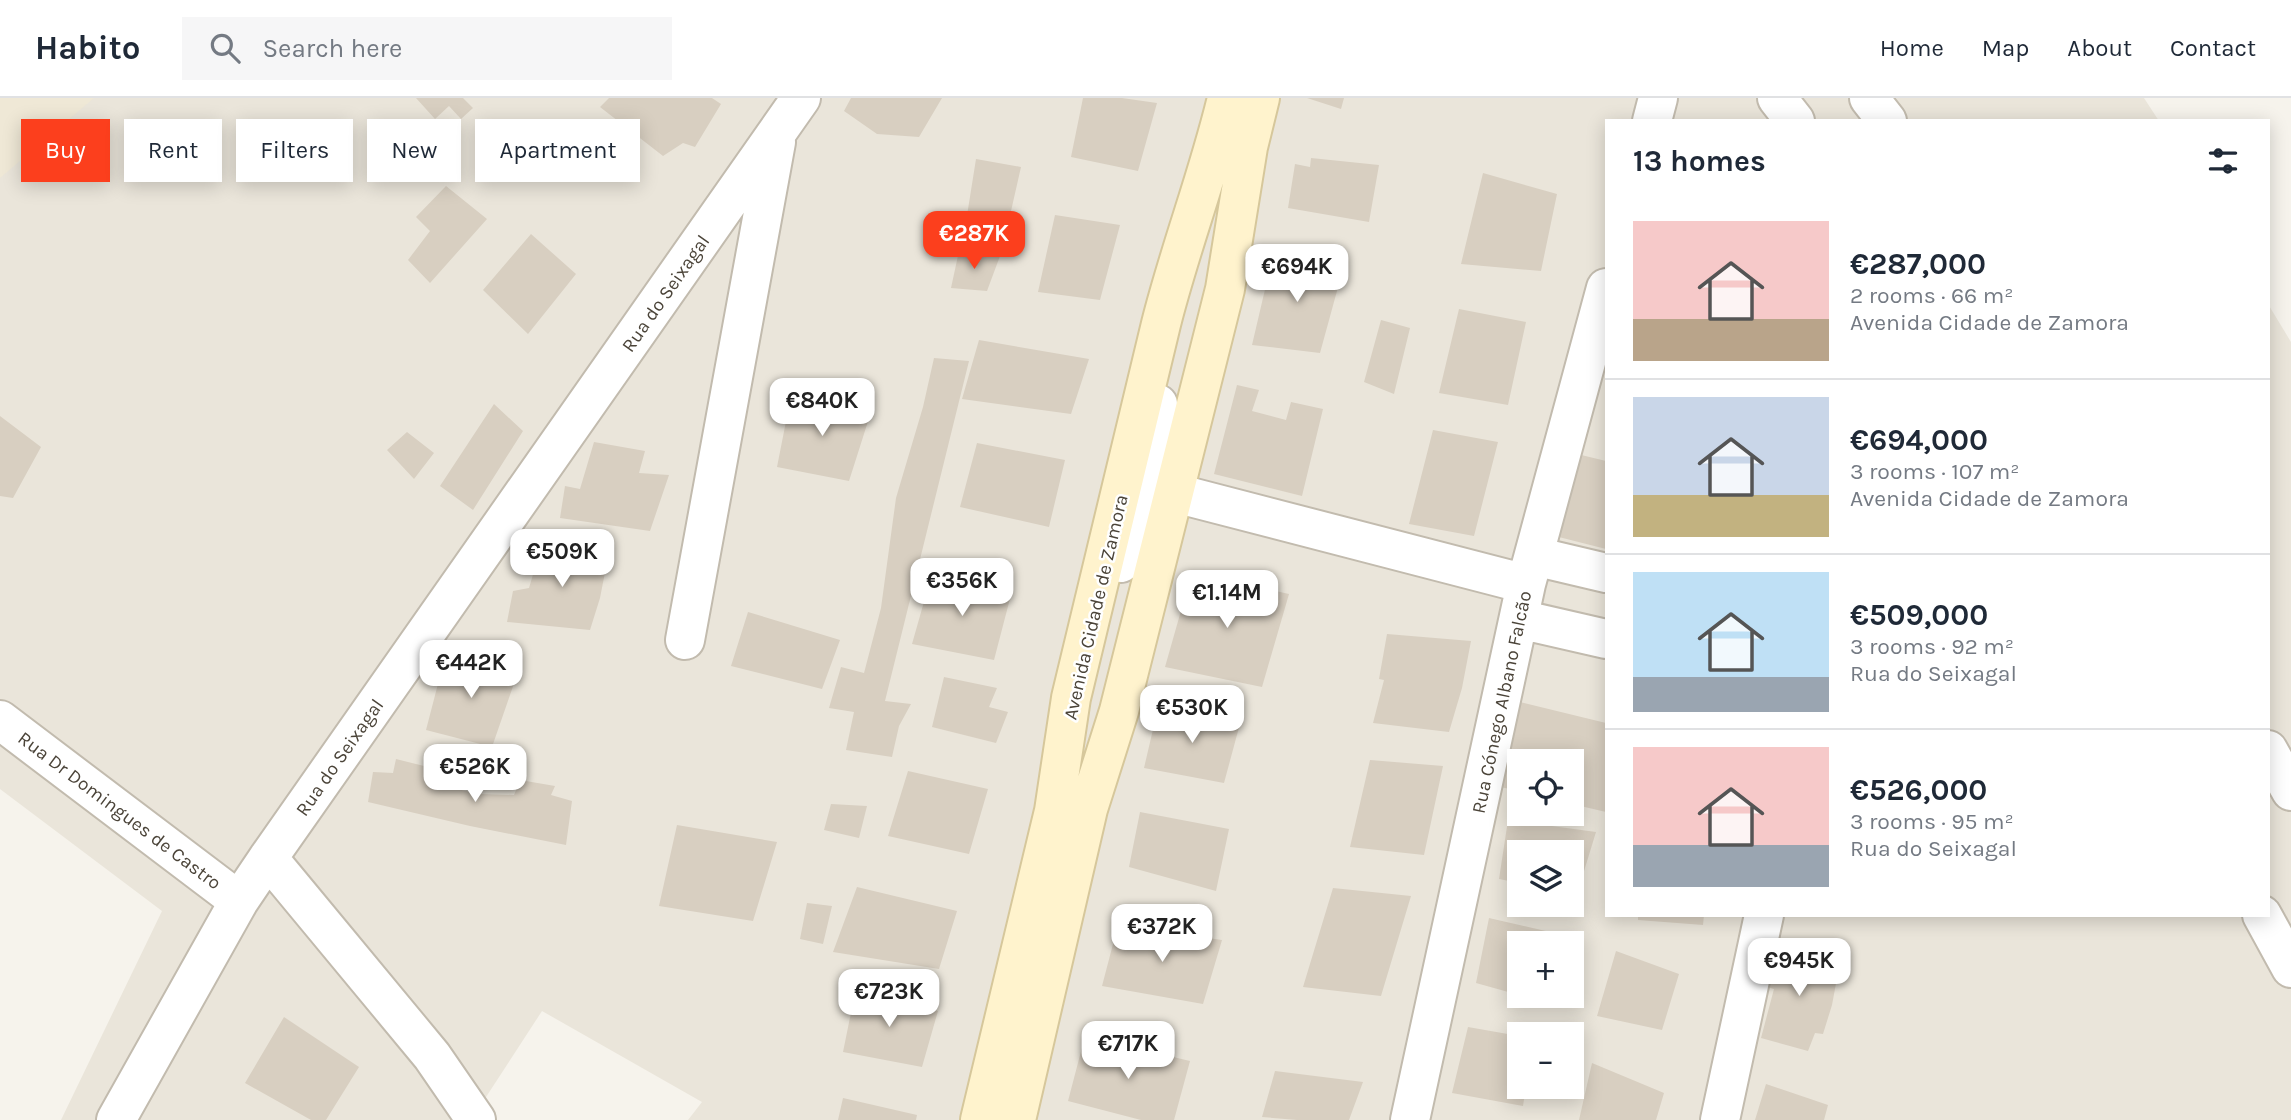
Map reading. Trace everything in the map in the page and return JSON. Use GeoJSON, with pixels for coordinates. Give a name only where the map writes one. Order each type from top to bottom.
{"type":"FeatureCollection","features":[{"type":"Feature","properties":{"kind":"street","name":"Rua do Seixagal"},"geometry":{"type":"LineString","coordinates":[[116,1120],[239,901],[801,98]]}},
{"type":"Feature","properties":{"kind":"street","name":"Avenida Cidade de Zamora"},"geometry":{"type":"LineString","coordinates":[[980,1120],[1054,811],[1071,698],[1161,324],[1172,280],[1217,141],[1227,98]]}},
{"type":"Feature","properties":{"kind":"street"},"geometry":{"type":"LineString","coordinates":[[1016,1120],[1088,809],[1119,711],[1225,289],[1248,147],[1260,98]]}},
{"type":"Feature","properties":{"kind":"street"},"geometry":{"type":"LineString","coordinates":[[1653,119],[1658,98]]}},
{"type":"Feature","properties":{"kind":"street"},"geometry":{"type":"LineString","coordinates":[[1777,98],[1793,119]]}},
{"type":"Feature","properties":{"kind":"street"},"geometry":{"type":"LineString","coordinates":[[1869,98],[1885,119]]}},
{"type":"Feature","properties":{"kind":"street"},"geometry":{"type":"LineString","coordinates":[[685,640],[779,130]]}},
{"type":"Feature","properties":{"kind":"street","name":"Rua Cónego Albano Falcão"},"geometry":{"type":"LineString","coordinates":[[1410,1120],[1526,586],[1605,292]]}},
{"type":"Feature","properties":{"kind":"street"},"geometry":{"type":"LineString","coordinates":[[1161,324],[1168,362],[1147,449],[1155,468],[1175,493]]}},
{"type":"Feature","properties":{"kind":"street"},"geometry":{"type":"LineString","coordinates":[[1087,635],[1107,611],[1137,507],[1156,492],[1175,493],[1526,586],[1605,638]]}},
{"type":"Feature","properties":{"kind":"street"},"geometry":{"type":"LineString","coordinates":[[1526,586],[1605,573]]}},
{"type":"Feature","properties":{"kind":"street","name":"Rua Dr Domingues de Castro"},"geometry":{"type":"LineString","coordinates":[[0,720],[239,901]]}},
{"type":"Feature","properties":{"kind":"street"},"geometry":{"type":"LineString","coordinates":[[2270,754],[2291,791]]}},
{"type":"Feature","properties":{"kind":"street"},"geometry":{"type":"LineString","coordinates":[[268,858],[432,1056],[476,1120]]}},
{"type":"Feature","properties":{"kind":"street"},"geometry":{"type":"LineString","coordinates":[[1720,1120],[1763,917]]}},
{"type":"Feature","properties":{"kind":"street"},"geometry":{"type":"LineString","coordinates":[[2263,917],[2291,968]]}},
{"type":"Feature","properties":{"kind":"shaded area"},"geometry":{"type":"Polygon","coordinates":[[[0,98],[2144,98],[2158,119],[1605,119],[1605,917],[2270,917],[2270,307],[2291,342],[2291,1120],[688,1120],[702,1102],[542,1011],[471,1120],[61,1120],[162,911],[0,789],[0,98]]]}},
{"type":"Feature","properties":{"kind":"shaded area"},"geometry":{"type":"Polygon","coordinates":[[[0,98],[94,98],[69,119],[21,119],[21,160],[0,178],[0,98]]]}},
{"type":"Feature","properties":{"kind":"building"},"geometry":{"type":"Polygon","coordinates":[[[416,98],[463,98],[473,108],[461,119],[449,106],[435,119],[416,98]]]}},
{"type":"Feature","properties":{"kind":"building"},"geometry":{"type":"Polygon","coordinates":[[[609,98],[712,98],[721,104],[695,147],[683,143],[663,156],[640,138],[640,119],[615,119],[600,107],[609,98]]]}},
{"type":"Feature","properties":{"kind":"building"},"geometry":{"type":"Polygon","coordinates":[[[851,98],[942,98],[919,137],[877,134],[844,111],[851,98]]]}},
{"type":"Feature","properties":{"kind":"building"},"geometry":{"type":"Polygon","coordinates":[[[1083,98],[1122,98],[1157,103],[1138,171],[1071,157],[1083,98]]]}},
{"type":"Feature","properties":{"kind":"building"},"geometry":{"type":"Polygon","coordinates":[[[1307,98],[1344,98],[1341,109],[1307,98]]]}},
{"type":"Feature","properties":{"kind":"building"},"geometry":{"type":"Polygon","coordinates":[[[1311,158],[1379,165],[1369,222],[1288,208],[1295,164],[1310,167],[1311,158]]]}},
{"type":"Feature","properties":{"kind":"building"},"geometry":{"type":"Polygon","coordinates":[[[976,159],[1021,167],[1006,233],[965,228],[976,159]]]}},
{"type":"Feature","properties":{"kind":"building"},"geometry":{"type":"Polygon","coordinates":[[[1483,173],[1557,194],[1541,271],[1461,264],[1483,173]]]}},
{"type":"Feature","properties":{"kind":"building"},"geometry":{"type":"Polygon","coordinates":[[[446,186],[487,219],[430,283],[408,260],[430,231],[416,217],[446,186]]]}},
{"type":"Feature","properties":{"kind":"building"},"geometry":{"type":"Polygon","coordinates":[[[1055,215],[1120,225],[1100,300],[1038,292],[1055,215]]]}},
{"type":"Feature","properties":{"kind":"building"},"geometry":{"type":"Polygon","coordinates":[[[531,234],[576,274],[528,334],[483,290],[531,234]]]}},
{"type":"Feature","properties":{"kind":"building"},"geometry":{"type":"Polygon","coordinates":[[[959,251],[1000,256],[987,291],[951,288],[959,251]]]}},
{"type":"Feature","properties":{"kind":"building"},"geometry":{"type":"Polygon","coordinates":[[[1274,251],[1343,269],[1320,353],[1252,345],[1274,251]]]}},
{"type":"Feature","properties":{"kind":"building"},"geometry":{"type":"Polygon","coordinates":[[[1459,309],[1526,322],[1508,405],[1439,393],[1459,309]]]}},
{"type":"Feature","properties":{"kind":"building"},"geometry":{"type":"Polygon","coordinates":[[[1381,320],[1410,328],[1394,394],[1364,382],[1381,320]]]}},
{"type":"Feature","properties":{"kind":"building"},"geometry":{"type":"Polygon","coordinates":[[[979,340],[1089,359],[1071,414],[962,399],[979,340]]]}},
{"type":"Feature","properties":{"kind":"building"},"geometry":{"type":"Polygon","coordinates":[[[934,358],[969,361],[885,701],[911,704],[899,726],[892,757],[846,750],[854,712],[829,708],[841,667],[864,673],[881,608],[896,498],[923,407],[934,358]]]}},
{"type":"Feature","properties":{"kind":"building"},"geometry":{"type":"Polygon","coordinates":[[[1237,385],[1259,390],[1252,411],[1286,420],[1291,402],[1323,409],[1302,496],[1214,474],[1237,385]]]}},
{"type":"Feature","properties":{"kind":"building"},"geometry":{"type":"Polygon","coordinates":[[[791,396],[871,412],[849,481],[777,467],[791,396]]]}},
{"type":"Feature","properties":{"kind":"building"},"geometry":{"type":"Polygon","coordinates":[[[494,404],[523,431],[473,510],[440,486],[494,404]]]}},
{"type":"Feature","properties":{"kind":"building"},"geometry":{"type":"Polygon","coordinates":[[[0,416],[41,447],[13,498],[0,496],[0,416]]]}},
{"type":"Feature","properties":{"kind":"building"},"geometry":{"type":"Polygon","coordinates":[[[1433,430],[1498,442],[1474,536],[1409,524],[1433,430]]]}},
{"type":"Feature","properties":{"kind":"building"},"geometry":{"type":"Polygon","coordinates":[[[407,432],[434,453],[414,479],[387,450],[407,432]]]}},
{"type":"Feature","properties":{"kind":"building"},"geometry":{"type":"Polygon","coordinates":[[[594,442],[645,451],[639,473],[669,475],[650,531],[560,518],[565,486],[580,489],[594,442]]]}},
{"type":"Feature","properties":{"kind":"building"},"geometry":{"type":"Polygon","coordinates":[[[977,443],[1065,460],[1049,527],[960,507],[977,443]]]}},
{"type":"Feature","properties":{"kind":"building"},"geometry":{"type":"Polygon","coordinates":[[[1573,453],[1605,461],[1605,549],[1551,535],[1573,453]]]}},
{"type":"Feature","properties":{"kind":"building"},"geometry":{"type":"Polygon","coordinates":[[[542,544],[609,552],[600,598],[590,630],[507,622],[513,591],[529,588],[542,544]]]}},
{"type":"Feature","properties":{"kind":"building"},"geometry":{"type":"Polygon","coordinates":[[[1192,572],[1289,594],[1262,687],[1165,667],[1192,572]]]}},
{"type":"Feature","properties":{"kind":"building"},"geometry":{"type":"Polygon","coordinates":[[[931,577],[1012,591],[994,660],[912,644],[931,577]]]}},
{"type":"Feature","properties":{"kind":"building"},"geometry":{"type":"Polygon","coordinates":[[[748,612],[840,640],[822,689],[731,666],[748,612]]]}},
{"type":"Feature","properties":{"kind":"building"},"geometry":{"type":"Polygon","coordinates":[[[1387,634],[1471,641],[1462,688],[1449,732],[1373,723],[1384,680],[1379,679],[1387,634]]]}},
{"type":"Feature","properties":{"kind":"building"},"geometry":{"type":"Polygon","coordinates":[[[446,653],[518,672],[492,747],[426,730],[446,653]]]}},
{"type":"Feature","properties":{"kind":"building"},"geometry":{"type":"Polygon","coordinates":[[[944,677],[997,688],[989,707],[1008,712],[996,743],[932,727],[944,677]]]}},
{"type":"Feature","properties":{"kind":"building"},"geometry":{"type":"Polygon","coordinates":[[[1512,700],[1605,723],[1605,812],[1584,807],[1584,749],[1507,749],[1507,788],[1491,785],[1512,700]]]}},
{"type":"Feature","properties":{"kind":"building"},"geometry":{"type":"Polygon","coordinates":[[[1158,708],[1241,720],[1224,783],[1144,768],[1158,708]]]}},
{"type":"Feature","properties":{"kind":"building"},"geometry":{"type":"Polygon","coordinates":[[[396,759],[436,769],[435,784],[479,794],[514,795],[520,780],[555,786],[551,795],[572,801],[566,845],[368,802],[373,772],[393,773],[396,759]]]}},
{"type":"Feature","properties":{"kind":"building"},"geometry":{"type":"Polygon","coordinates":[[[1370,760],[1443,766],[1424,855],[1350,847],[1370,760]]]}},
{"type":"Feature","properties":{"kind":"building"},"geometry":{"type":"Polygon","coordinates":[[[908,771],[988,789],[969,854],[888,836],[908,771]]]}},
{"type":"Feature","properties":{"kind":"building"},"geometry":{"type":"Polygon","coordinates":[[[831,804],[867,806],[859,838],[824,830],[831,804]]]}},
{"type":"Feature","properties":{"kind":"building"},"geometry":{"type":"Polygon","coordinates":[[[1140,812],[1229,829],[1216,891],[1129,867],[1140,812]]]}},
{"type":"Feature","properties":{"kind":"building"},"geometry":{"type":"Polygon","coordinates":[[[677,825],[777,842],[753,921],[659,906],[677,825]]]}},
{"type":"Feature","properties":{"kind":"building"},"geometry":{"type":"Polygon","coordinates":[[[1507,826],[1552,826],[1596,832],[1584,871],[1584,840],[1507,840],[1507,881],[1499,879],[1507,826]]]}},
{"type":"Feature","properties":{"kind":"building"},"geometry":{"type":"Polygon","coordinates":[[[857,887],[957,911],[939,969],[833,952],[857,887]]]}},
{"type":"Feature","properties":{"kind":"building"},"geometry":{"type":"Polygon","coordinates":[[[1333,888],[1411,896],[1381,996],[1303,987],[1333,888]]]}},
{"type":"Feature","properties":{"kind":"building"},"geometry":{"type":"Polygon","coordinates":[[[807,903],[832,906],[823,944],[800,939],[807,903]]]}},
{"type":"Feature","properties":{"kind":"building"},"geometry":{"type":"Polygon","coordinates":[[[1638,917],[1704,917],[1703,925],[1638,920],[1638,917]]]}},
{"type":"Feature","properties":{"kind":"building"},"geometry":{"type":"Polygon","coordinates":[[[1489,918],[1546,931],[1507,931],[1507,992],[1476,983],[1489,918]]]}},
{"type":"Feature","properties":{"kind":"building"},"geometry":{"type":"Polygon","coordinates":[[[1118,925],[1222,940],[1203,1004],[1102,986],[1118,925]]]}},
{"type":"Feature","properties":{"kind":"building"},"geometry":{"type":"Polygon","coordinates":[[[1774,949],[1840,962],[1823,1034],[1815,1033],[1808,1051],[1761,1038],[1774,989],[1767,987],[1774,949]]]}},
{"type":"Feature","properties":{"kind":"building"},"geometry":{"type":"Polygon","coordinates":[[[1616,951],[1679,974],[1662,1030],[1597,1016],[1616,951]]]}},
{"type":"Feature","properties":{"kind":"building"},"geometry":{"type":"Polygon","coordinates":[[[856,988],[938,1011],[922,1067],[843,1052],[856,988]]]}},
{"type":"Feature","properties":{"kind":"building"},"geometry":{"type":"Polygon","coordinates":[[[284,1017],[359,1067],[326,1120],[311,1120],[245,1083],[284,1017]]]}},
{"type":"Feature","properties":{"kind":"building"},"geometry":{"type":"Polygon","coordinates":[[[1468,1027],[1507,1034],[1507,1099],[1524,1099],[1523,1106],[1452,1093],[1468,1027]]]}},
{"type":"Feature","properties":{"kind":"building"},"geometry":{"type":"Polygon","coordinates":[[[1085,1036],[1190,1061],[1174,1120],[1141,1120],[1068,1101],[1085,1036]]]}},
{"type":"Feature","properties":{"kind":"building"},"geometry":{"type":"Polygon","coordinates":[[[1592,1063],[1664,1093],[1656,1120],[1579,1120],[1592,1063]]]}},
{"type":"Feature","properties":{"kind":"building"},"geometry":{"type":"Polygon","coordinates":[[[1275,1071],[1363,1082],[1349,1120],[1262,1117],[1275,1071]]]}},
{"type":"Feature","properties":{"kind":"building"},"geometry":{"type":"Polygon","coordinates":[[[1766,1084],[1828,1105],[1824,1120],[1755,1120],[1766,1084]]]}},
{"type":"Feature","properties":{"kind":"building"},"geometry":{"type":"Polygon","coordinates":[[[843,1098],[917,1115],[916,1120],[838,1120],[843,1098]]]}}]}
